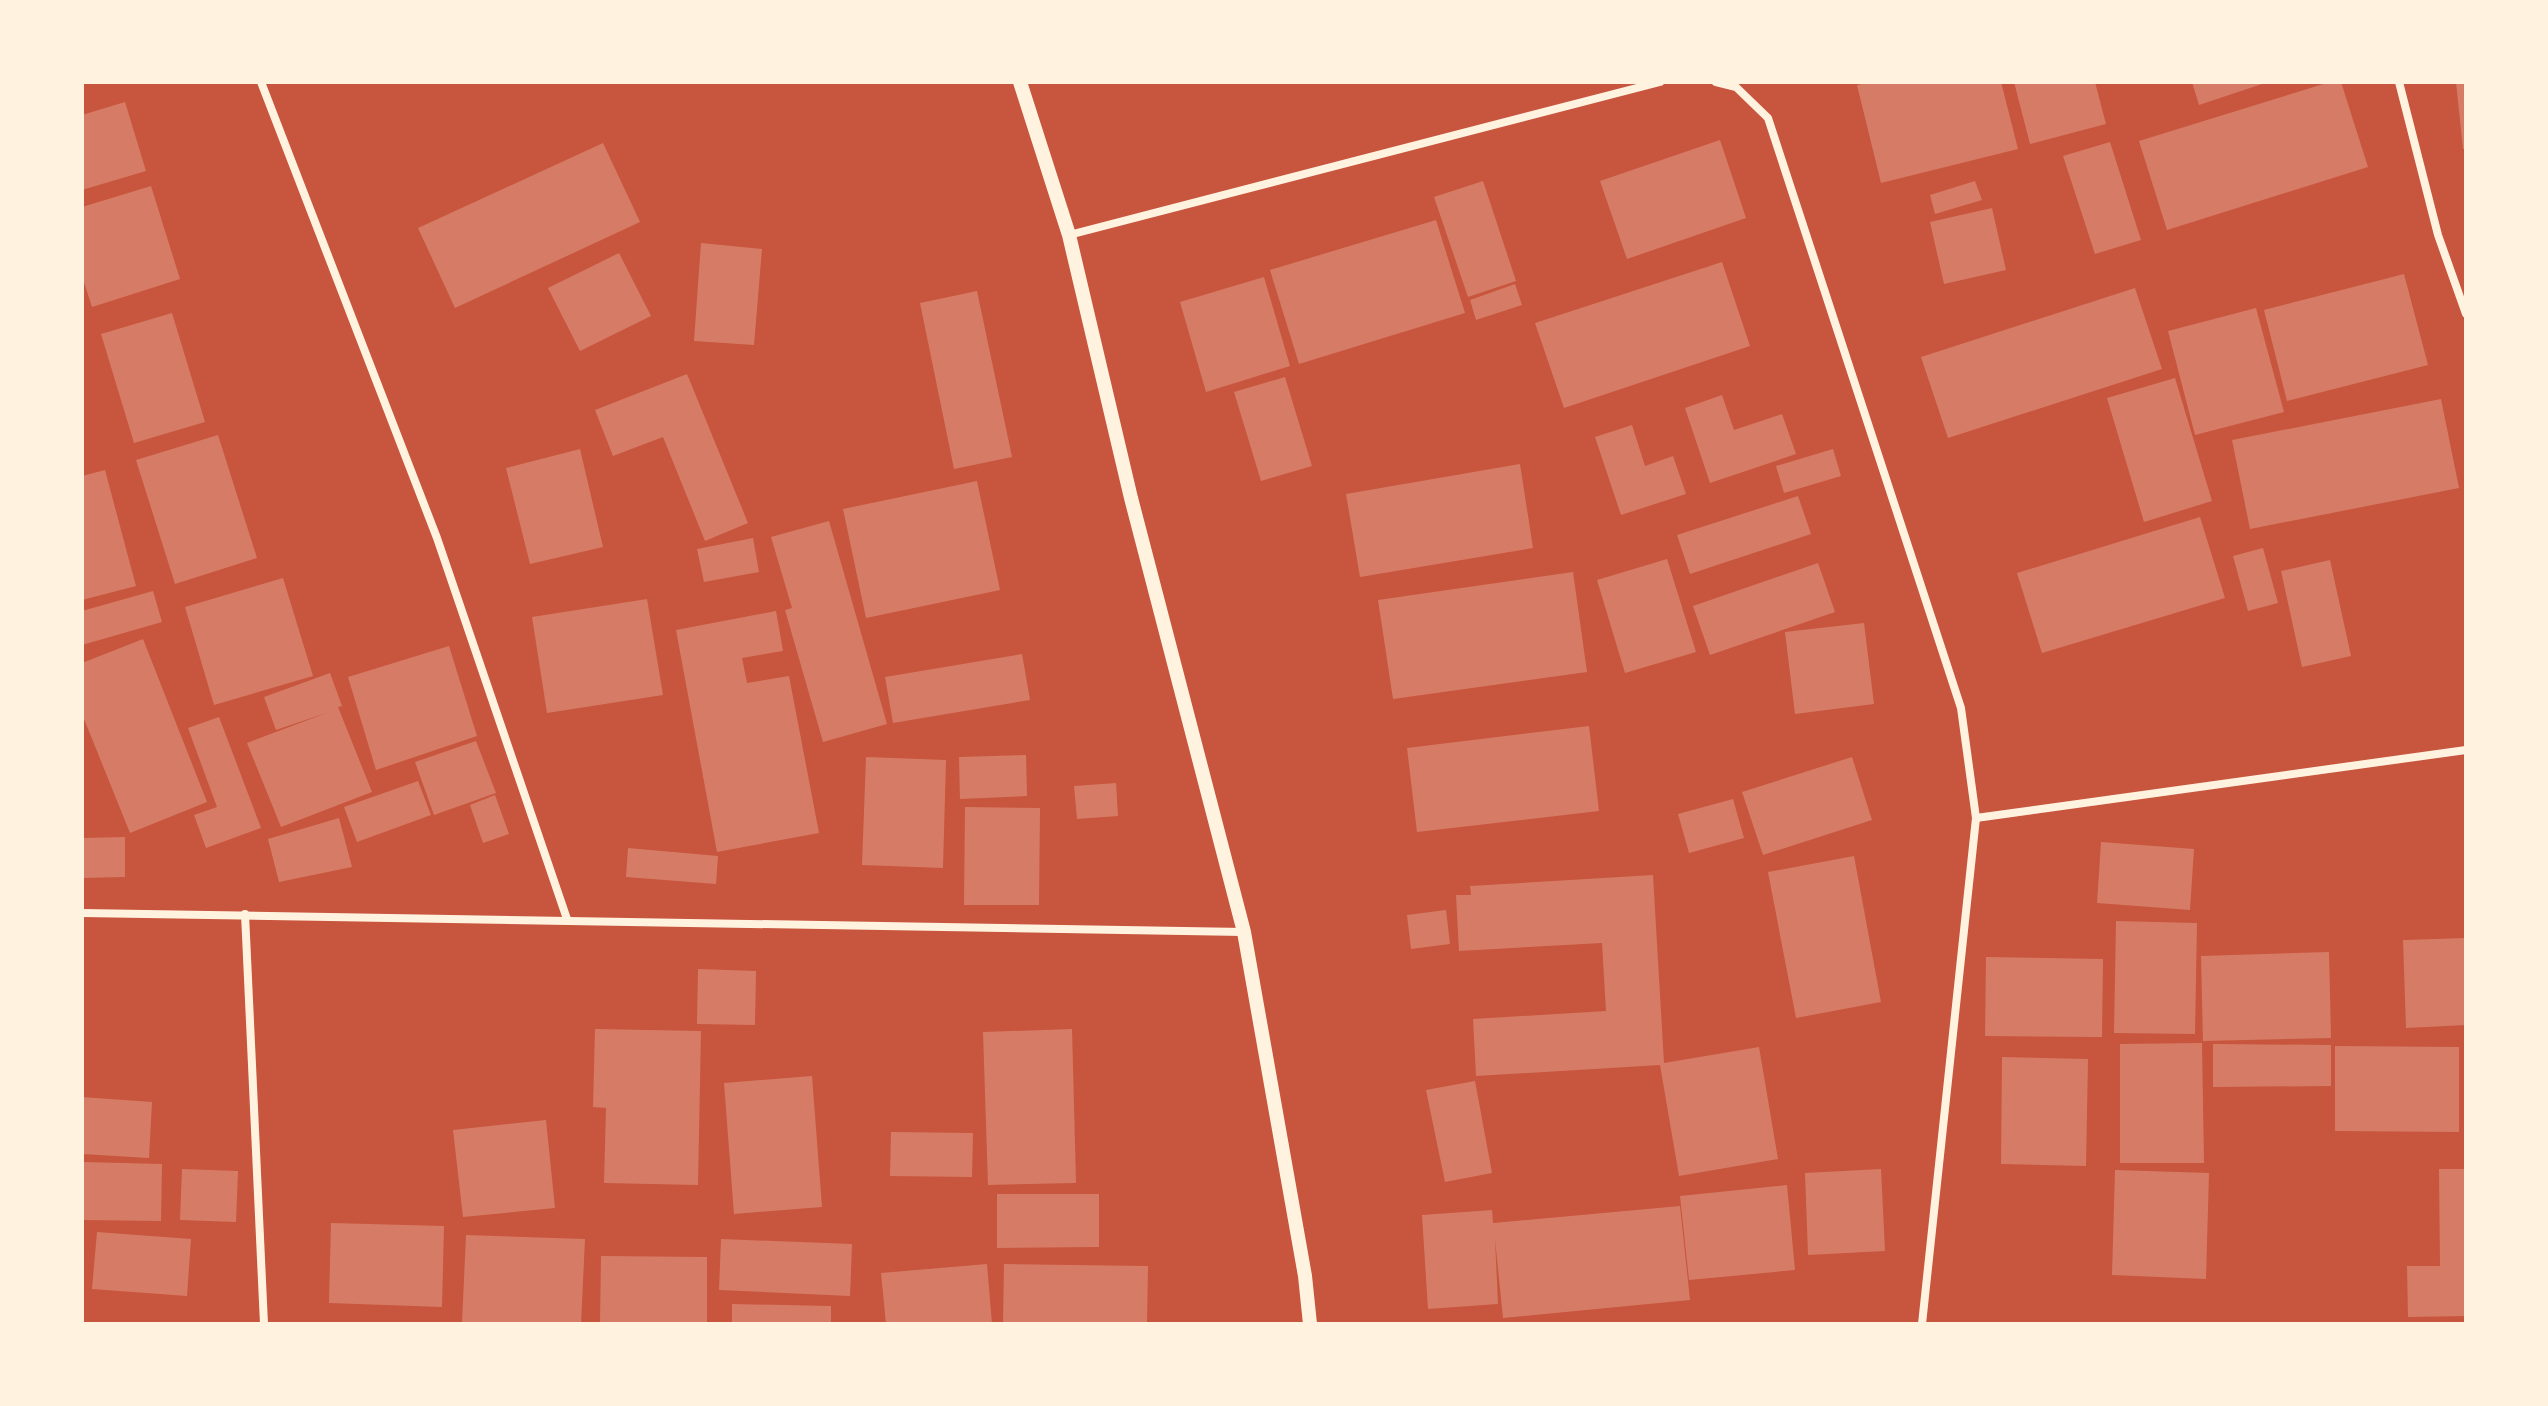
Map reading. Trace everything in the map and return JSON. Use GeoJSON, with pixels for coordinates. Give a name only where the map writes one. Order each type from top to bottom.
{"type":"FeatureCollection","features":[{"type":"Feature","properties":{"kind":"street"},"geometry":{"type":"LineString","coordinates":[[261,82],[437,538],[567,919]]}},
{"type":"Feature","properties":{"kind":"street"},"geometry":{"type":"LineString","coordinates":[[1020,82],[1069,235],[1131,498],[1244,932],[1305,1276],[1310,1324]]}},
{"type":"Feature","properties":{"kind":"street"},"geometry":{"type":"LineString","coordinates":[[1069,235],[1660,82]]}},
{"type":"Feature","properties":{"kind":"street"},"geometry":{"type":"LineString","coordinates":[[1716,82],[1736,87],[1768,118],[1961,708],[1976,818],[1922,1324]]}},
{"type":"Feature","properties":{"kind":"street"},"geometry":{"type":"LineString","coordinates":[[2399,82],[2438,235],[2466,314]]}},
{"type":"Feature","properties":{"kind":"street"},"geometry":{"type":"LineString","coordinates":[[1976,818],[2466,750]]}},
{"type":"Feature","properties":{"kind":"street"},"geometry":{"type":"LineString","coordinates":[[82,913],[1244,932]]}},
{"type":"Feature","properties":{"kind":"street"},"geometry":{"type":"LineString","coordinates":[[245,914],[264,1324]]}},
{"type":"Feature","properties":{"kind":"building"},"geometry":{"type":"Polygon","coordinates":[[[1871,82],[2001,82],[2018,149],[1881,183],[1857,85],[1871,82]]]}},
{"type":"Feature","properties":{"kind":"building"},"geometry":{"type":"Polygon","coordinates":[[[2014,82],[2095,82],[2106,124],[2030,144],[2014,82]]]}},
{"type":"Feature","properties":{"kind":"building"},"geometry":{"type":"Polygon","coordinates":[[[2192,82],[2265,82],[2265,83],[2199,105],[2192,82]]]}},
{"type":"Feature","properties":{"kind":"building"},"geometry":{"type":"Polygon","coordinates":[[[2330,82],[2341,82],[2368,167],[2167,230],[2139,141],[2330,82]]]}},
{"type":"Feature","properties":{"kind":"building"},"geometry":{"type":"Polygon","coordinates":[[[2456,82],[2466,82],[2466,148],[2463,149],[2456,82]]]}},
{"type":"Feature","properties":{"kind":"building"},"geometry":{"type":"Polygon","coordinates":[[[125,102],[146,171],[82,190],[82,115],[125,102]]]}},
{"type":"Feature","properties":{"kind":"building"},"geometry":{"type":"Polygon","coordinates":[[[1720,140],[1746,218],[1627,259],[1600,181],[1720,140]]]}},
{"type":"Feature","properties":{"kind":"building"},"geometry":{"type":"Polygon","coordinates":[[[2110,142],[2141,240],[2095,254],[2063,156],[2110,142]]]}},
{"type":"Feature","properties":{"kind":"building"},"geometry":{"type":"Polygon","coordinates":[[[603,143],[640,222],[455,308],[418,228],[603,143]]]}},
{"type":"Feature","properties":{"kind":"building"},"geometry":{"type":"Polygon","coordinates":[[[1483,181],[1516,281],[1468,297],[1434,197],[1483,181]]]}},
{"type":"Feature","properties":{"kind":"building"},"geometry":{"type":"Polygon","coordinates":[[[1975,181],[1982,200],[1935,214],[1930,195],[1975,181]]]}},
{"type":"Feature","properties":{"kind":"building"},"geometry":{"type":"Polygon","coordinates":[[[151,186],[180,279],[92,307],[82,276],[82,207],[151,186]]]}},
{"type":"Feature","properties":{"kind":"building"},"geometry":{"type":"Polygon","coordinates":[[[1992,208],[2006,270],[1944,284],[1930,222],[1992,208]]]}},
{"type":"Feature","properties":{"kind":"building"},"geometry":{"type":"Polygon","coordinates":[[[1436,220],[1465,313],[1299,364],[1270,270],[1436,220]]]}},
{"type":"Feature","properties":{"kind":"building"},"geometry":{"type":"Polygon","coordinates":[[[701,243],[762,249],[754,345],[694,341],[701,243]]]}},
{"type":"Feature","properties":{"kind":"building"},"geometry":{"type":"Polygon","coordinates":[[[619,253],[651,316],[580,351],[548,288],[619,253]]]}},
{"type":"Feature","properties":{"kind":"building"},"geometry":{"type":"Polygon","coordinates":[[[1722,262],[1750,346],[1564,408],[1535,323],[1722,262]]]}},
{"type":"Feature","properties":{"kind":"building"},"geometry":{"type":"Polygon","coordinates":[[[2404,274],[2428,365],[2287,401],[2264,310],[2404,274]]]}},
{"type":"Feature","properties":{"kind":"building"},"geometry":{"type":"Polygon","coordinates":[[[1264,277],[1290,366],[1206,392],[1180,302],[1264,277]]]}},
{"type":"Feature","properties":{"kind":"building"},"geometry":{"type":"Polygon","coordinates":[[[1515,284],[1522,305],[1476,320],[1470,300],[1515,284]]]}},
{"type":"Feature","properties":{"kind":"building"},"geometry":{"type":"Polygon","coordinates":[[[2135,288],[2162,369],[1948,438],[1921,357],[2135,288]]]}},
{"type":"Feature","properties":{"kind":"building"},"geometry":{"type":"Polygon","coordinates":[[[977,291],[1012,457],[954,469],[920,303],[977,291]]]}},
{"type":"Feature","properties":{"kind":"building"},"geometry":{"type":"Polygon","coordinates":[[[2256,308],[2284,412],[2195,435],[2168,331],[2256,308]]]}},
{"type":"Feature","properties":{"kind":"building"},"geometry":{"type":"Polygon","coordinates":[[[172,313],[205,422],[134,443],[101,334],[172,313]]]}},
{"type":"Feature","properties":{"kind":"building"},"geometry":{"type":"Polygon","coordinates":[[[687,374],[748,523],[705,541],[663,437],[613,456],[595,410],[687,374]]]}},
{"type":"Feature","properties":{"kind":"building"},"geometry":{"type":"Polygon","coordinates":[[[1285,377],[1312,466],[1261,481],[1234,392],[1285,377]]]}},
{"type":"Feature","properties":{"kind":"building"},"geometry":{"type":"Polygon","coordinates":[[[2175,378],[2212,501],[2144,522],[2107,398],[2175,378]]]}},
{"type":"Feature","properties":{"kind":"building"},"geometry":{"type":"Polygon","coordinates":[[[1722,395],[1734,430],[1782,414],[1796,454],[1710,483],[1685,408],[1722,395]]]}},
{"type":"Feature","properties":{"kind":"building"},"geometry":{"type":"Polygon","coordinates":[[[2441,399],[2459,488],[2250,529],[2232,440],[2441,399]]]}},
{"type":"Feature","properties":{"kind":"building"},"geometry":{"type":"Polygon","coordinates":[[[1632,425],[1645,466],[1673,456],[1686,494],[1621,515],[1595,437],[1632,425]]]}},
{"type":"Feature","properties":{"kind":"building"},"geometry":{"type":"Polygon","coordinates":[[[218,435],[257,558],[175,584],[136,460],[218,435]]]}},
{"type":"Feature","properties":{"kind":"building"},"geometry":{"type":"Polygon","coordinates":[[[580,449],[603,547],[530,564],[506,468],[580,449]]]}},
{"type":"Feature","properties":{"kind":"building"},"geometry":{"type":"Polygon","coordinates":[[[1833,449],[1841,476],[1784,493],[1776,466],[1833,449]]]}},
{"type":"Feature","properties":{"kind":"building"},"geometry":{"type":"Polygon","coordinates":[[[1520,464],[1533,548],[1360,577],[1346,494],[1520,464]]]}},
{"type":"Feature","properties":{"kind":"building"},"geometry":{"type":"Polygon","coordinates":[[[105,470],[136,586],[82,600],[82,476],[105,470]]]}},
{"type":"Feature","properties":{"kind":"building"},"geometry":{"type":"Polygon","coordinates":[[[977,481],[1000,590],[866,618],[843,509],[977,481]]]}},
{"type":"Feature","properties":{"kind":"building"},"geometry":{"type":"Polygon","coordinates":[[[1798,496],[1811,534],[1690,574],[1677,535],[1798,496]]]}},
{"type":"Feature","properties":{"kind":"building"},"geometry":{"type":"Polygon","coordinates":[[[2200,517],[2225,598],[2042,653],[2017,573],[2200,517]]]}},
{"type":"Feature","properties":{"kind":"building"},"geometry":{"type":"Polygon","coordinates":[[[829,521],[887,724],[823,742],[785,610],[792,608],[771,537],[829,521]]]}},
{"type":"Feature","properties":{"kind":"building"},"geometry":{"type":"Polygon","coordinates":[[[753,538],[759,572],[704,582],[697,549],[753,538]]]}},
{"type":"Feature","properties":{"kind":"building"},"geometry":{"type":"Polygon","coordinates":[[[2263,548],[2278,603],[2248,611],[2233,556],[2263,548]]]}},
{"type":"Feature","properties":{"kind":"building"},"geometry":{"type":"Polygon","coordinates":[[[1667,559],[1696,652],[1625,673],[1597,580],[1667,559]]]}},
{"type":"Feature","properties":{"kind":"building"},"geometry":{"type":"Polygon","coordinates":[[[2330,560],[2351,656],[2302,667],[2281,571],[2330,560]]]}},
{"type":"Feature","properties":{"kind":"building"},"geometry":{"type":"Polygon","coordinates":[[[1818,563],[1835,612],[1710,655],[1693,606],[1818,563]]]}},
{"type":"Feature","properties":{"kind":"building"},"geometry":{"type":"Polygon","coordinates":[[[1573,572],[1587,672],[1393,699],[1378,600],[1573,572]]]}},
{"type":"Feature","properties":{"kind":"building"},"geometry":{"type":"Polygon","coordinates":[[[283,578],[313,676],[214,705],[185,607],[283,578]]]}},
{"type":"Feature","properties":{"kind":"building"},"geometry":{"type":"Polygon","coordinates":[[[153,591],[162,622],[82,645],[82,611],[153,591]]]}},
{"type":"Feature","properties":{"kind":"building"},"geometry":{"type":"Polygon","coordinates":[[[647,599],[663,695],[547,713],[532,617],[647,599]]]}},
{"type":"Feature","properties":{"kind":"building"},"geometry":{"type":"Polygon","coordinates":[[[776,611],[783,651],[742,658],[747,683],[789,676],[819,833],[717,852],[676,630],[776,611]]]}},
{"type":"Feature","properties":{"kind":"building"},"geometry":{"type":"Polygon","coordinates":[[[1864,623],[1874,704],[1795,714],[1785,632],[1864,623]]]}},
{"type":"Feature","properties":{"kind":"building"},"geometry":{"type":"Polygon","coordinates":[[[143,639],[207,802],[130,833],[82,714],[82,663],[143,639]]]}},
{"type":"Feature","properties":{"kind":"building"},"geometry":{"type":"Polygon","coordinates":[[[449,646],[477,736],[376,770],[348,677],[449,646]]]}},
{"type":"Feature","properties":{"kind":"building"},"geometry":{"type":"Polygon","coordinates":[[[1022,654],[1030,700],[893,723],[885,677],[1022,654]]]}},
{"type":"Feature","properties":{"kind":"building"},"geometry":{"type":"Polygon","coordinates":[[[330,673],[342,706],[338,707],[372,792],[281,827],[247,743],[329,712],[276,730],[264,697],[330,673]]]}},
{"type":"Feature","properties":{"kind":"building"},"geometry":{"type":"Polygon","coordinates":[[[219,717],[261,828],[206,848],[194,815],[217,807],[188,728],[219,717]]]}},
{"type":"Feature","properties":{"kind":"building"},"geometry":{"type":"Polygon","coordinates":[[[1589,726],[1599,811],[1417,832],[1407,748],[1589,726]]]}},
{"type":"Feature","properties":{"kind":"building"},"geometry":{"type":"Polygon","coordinates":[[[476,741],[496,793],[434,815],[415,762],[476,741]]]}},
{"type":"Feature","properties":{"kind":"building"},"geometry":{"type":"Polygon","coordinates":[[[1026,755],[1027,796],[960,799],[959,757],[1026,755]]]}},
{"type":"Feature","properties":{"kind":"building"},"geometry":{"type":"Polygon","coordinates":[[[866,757],[946,760],[943,868],[862,865],[866,757]]]}},
{"type":"Feature","properties":{"kind":"building"},"geometry":{"type":"Polygon","coordinates":[[[1852,757],[1872,820],[1763,855],[1742,792],[1852,757]]]}},
{"type":"Feature","properties":{"kind":"building"},"geometry":{"type":"Polygon","coordinates":[[[418,781],[431,815],[357,842],[344,807],[418,781]]]}},
{"type":"Feature","properties":{"kind":"building"},"geometry":{"type":"Polygon","coordinates":[[[1116,783],[1118,816],[1077,819],[1074,786],[1116,783]]]}},
{"type":"Feature","properties":{"kind":"building"},"geometry":{"type":"Polygon","coordinates":[[[495,795],[509,834],[483,843],[470,805],[495,795]]]}},
{"type":"Feature","properties":{"kind":"building"},"geometry":{"type":"Polygon","coordinates":[[[1733,799],[1744,838],[1689,853],[1678,814],[1733,799]]]}},
{"type":"Feature","properties":{"kind":"building"},"geometry":{"type":"Polygon","coordinates":[[[965,807],[1040,808],[1039,905],[964,905],[965,807]]]}},
{"type":"Feature","properties":{"kind":"building"},"geometry":{"type":"Polygon","coordinates":[[[339,818],[352,867],[279,882],[268,839],[339,818]]]}},
{"type":"Feature","properties":{"kind":"building"},"geometry":{"type":"Polygon","coordinates":[[[125,837],[125,877],[82,878],[82,838],[125,837]]]}},
{"type":"Feature","properties":{"kind":"building"},"geometry":{"type":"Polygon","coordinates":[[[2101,842],[2194,849],[2190,910],[2097,903],[2101,842]]]}},
{"type":"Feature","properties":{"kind":"building"},"geometry":{"type":"Polygon","coordinates":[[[628,848],[718,856],[716,884],[626,877],[628,848]]]}},
{"type":"Feature","properties":{"kind":"building"},"geometry":{"type":"Polygon","coordinates":[[[1854,856],[1881,1002],[1796,1018],[1768,872],[1854,856]]]}},
{"type":"Feature","properties":{"kind":"building"},"geometry":{"type":"Polygon","coordinates":[[[1653,875],[1664,1063],[1759,1047],[1778,1159],[1679,1176],[1660,1065],[1476,1076],[1473,1019],[1606,1011],[1602,943],[1459,951],[1456,895],[1471,895],[1470,886],[1653,875]]]}},
{"type":"Feature","properties":{"kind":"building"},"geometry":{"type":"Polygon","coordinates":[[[1446,910],[1450,944],[1411,949],[1407,915],[1446,910]]]}},
{"type":"Feature","properties":{"kind":"building"},"geometry":{"type":"Polygon","coordinates":[[[2116,921],[2197,923],[2195,1034],[2114,1033],[2116,921]]]}},
{"type":"Feature","properties":{"kind":"building"},"geometry":{"type":"Polygon","coordinates":[[[2466,938],[2466,1025],[2406,1028],[2403,940],[2466,938]]]}},
{"type":"Feature","properties":{"kind":"building"},"geometry":{"type":"Polygon","coordinates":[[[2329,952],[2331,1038],[2203,1041],[2201,956],[2329,952]]]}},
{"type":"Feature","properties":{"kind":"building"},"geometry":{"type":"Polygon","coordinates":[[[1986,957],[2103,959],[2102,1037],[1985,1036],[1986,957]]]}},
{"type":"Feature","properties":{"kind":"building"},"geometry":{"type":"Polygon","coordinates":[[[698,969],[756,971],[755,1025],[697,1024],[698,969]]]}},
{"type":"Feature","properties":{"kind":"building"},"geometry":{"type":"Polygon","coordinates":[[[595,1029],[701,1031],[698,1185],[604,1183],[606,1108],[593,1107],[595,1029]]]}},
{"type":"Feature","properties":{"kind":"building"},"geometry":{"type":"Polygon","coordinates":[[[1072,1029],[1076,1183],[988,1185],[983,1032],[1072,1029]]]}},
{"type":"Feature","properties":{"kind":"building"},"geometry":{"type":"Polygon","coordinates":[[[2202,1043],[2204,1163],[2120,1163],[2120,1044],[2202,1043]]]}},
{"type":"Feature","properties":{"kind":"building"},"geometry":{"type":"Polygon","coordinates":[[[2213,1044],[2331,1045],[2331,1086],[2213,1087],[2213,1044]]]}},
{"type":"Feature","properties":{"kind":"building"},"geometry":{"type":"Polygon","coordinates":[[[2335,1046],[2459,1047],[2459,1132],[2335,1131],[2335,1046]]]}},
{"type":"Feature","properties":{"kind":"building"},"geometry":{"type":"Polygon","coordinates":[[[2002,1057],[2088,1059],[2086,1166],[2001,1164],[2002,1057]]]}},
{"type":"Feature","properties":{"kind":"building"},"geometry":{"type":"Polygon","coordinates":[[[812,1076],[822,1207],[734,1214],[724,1083],[812,1076]]]}},
{"type":"Feature","properties":{"kind":"building"},"geometry":{"type":"Polygon","coordinates":[[[1475,1081],[1492,1173],[1445,1182],[1426,1090],[1475,1081]]]}},
{"type":"Feature","properties":{"kind":"building"},"geometry":{"type":"Polygon","coordinates":[[[82,1097],[152,1102],[149,1158],[82,1154],[82,1097]]]}},
{"type":"Feature","properties":{"kind":"building"},"geometry":{"type":"Polygon","coordinates":[[[546,1120],[555,1208],[463,1217],[453,1130],[546,1120]]]}},
{"type":"Feature","properties":{"kind":"building"},"geometry":{"type":"Polygon","coordinates":[[[891,1132],[973,1133],[972,1177],[890,1176],[891,1132]]]}},
{"type":"Feature","properties":{"kind":"building"},"geometry":{"type":"Polygon","coordinates":[[[82,1162],[162,1164],[161,1221],[82,1220],[82,1162]]]}},
{"type":"Feature","properties":{"kind":"building"},"geometry":{"type":"Polygon","coordinates":[[[182,1169],[238,1171],[236,1222],[180,1220],[182,1169]]]}},
{"type":"Feature","properties":{"kind":"building"},"geometry":{"type":"Polygon","coordinates":[[[1881,1169],[1885,1251],[1808,1255],[1805,1173],[1881,1169]]]}},
{"type":"Feature","properties":{"kind":"building"},"geometry":{"type":"Polygon","coordinates":[[[2439,1169],[2466,1169],[2466,1316],[2408,1317],[2407,1266],[2440,1266],[2439,1169]]]}},
{"type":"Feature","properties":{"kind":"building"},"geometry":{"type":"Polygon","coordinates":[[[2115,1170],[2209,1173],[2206,1279],[2112,1275],[2115,1170]]]}},
{"type":"Feature","properties":{"kind":"building"},"geometry":{"type":"Polygon","coordinates":[[[1787,1185],[1795,1270],[1689,1280],[1680,1196],[1787,1185]]]}},
{"type":"Feature","properties":{"kind":"building"},"geometry":{"type":"Polygon","coordinates":[[[997,1194],[1099,1194],[1099,1247],[997,1248],[997,1194]]]}},
{"type":"Feature","properties":{"kind":"building"},"geometry":{"type":"Polygon","coordinates":[[[1680,1206],[1690,1300],[1503,1318],[1495,1239],[1498,1304],[1428,1309],[1422,1215],[1492,1210],[1493,1223],[1680,1206]]]}},
{"type":"Feature","properties":{"kind":"building"},"geometry":{"type":"Polygon","coordinates":[[[331,1223],[444,1226],[442,1307],[329,1303],[331,1223]]]}},
{"type":"Feature","properties":{"kind":"building"},"geometry":{"type":"Polygon","coordinates":[[[97,1232],[191,1239],[187,1296],[92,1289],[97,1232]]]}},
{"type":"Feature","properties":{"kind":"building"},"geometry":{"type":"Polygon","coordinates":[[[466,1235],[585,1239],[581,1324],[462,1323],[466,1235]]]}},
{"type":"Feature","properties":{"kind":"building"},"geometry":{"type":"Polygon","coordinates":[[[721,1239],[852,1244],[850,1296],[719,1290],[721,1239]]]}},
{"type":"Feature","properties":{"kind":"building"},"geometry":{"type":"Polygon","coordinates":[[[601,1256],[707,1257],[707,1324],[600,1324],[601,1256]]]}},
{"type":"Feature","properties":{"kind":"building"},"geometry":{"type":"Polygon","coordinates":[[[987,1264],[992,1324],[886,1324],[881,1273],[987,1264]]]}},
{"type":"Feature","properties":{"kind":"building"},"geometry":{"type":"Polygon","coordinates":[[[1004,1264],[1148,1266],[1147,1324],[1003,1324],[1004,1264]]]}},
{"type":"Feature","properties":{"kind":"building"},"geometry":{"type":"Polygon","coordinates":[[[732,1304],[831,1306],[831,1324],[732,1324],[732,1304]]]}}]}
